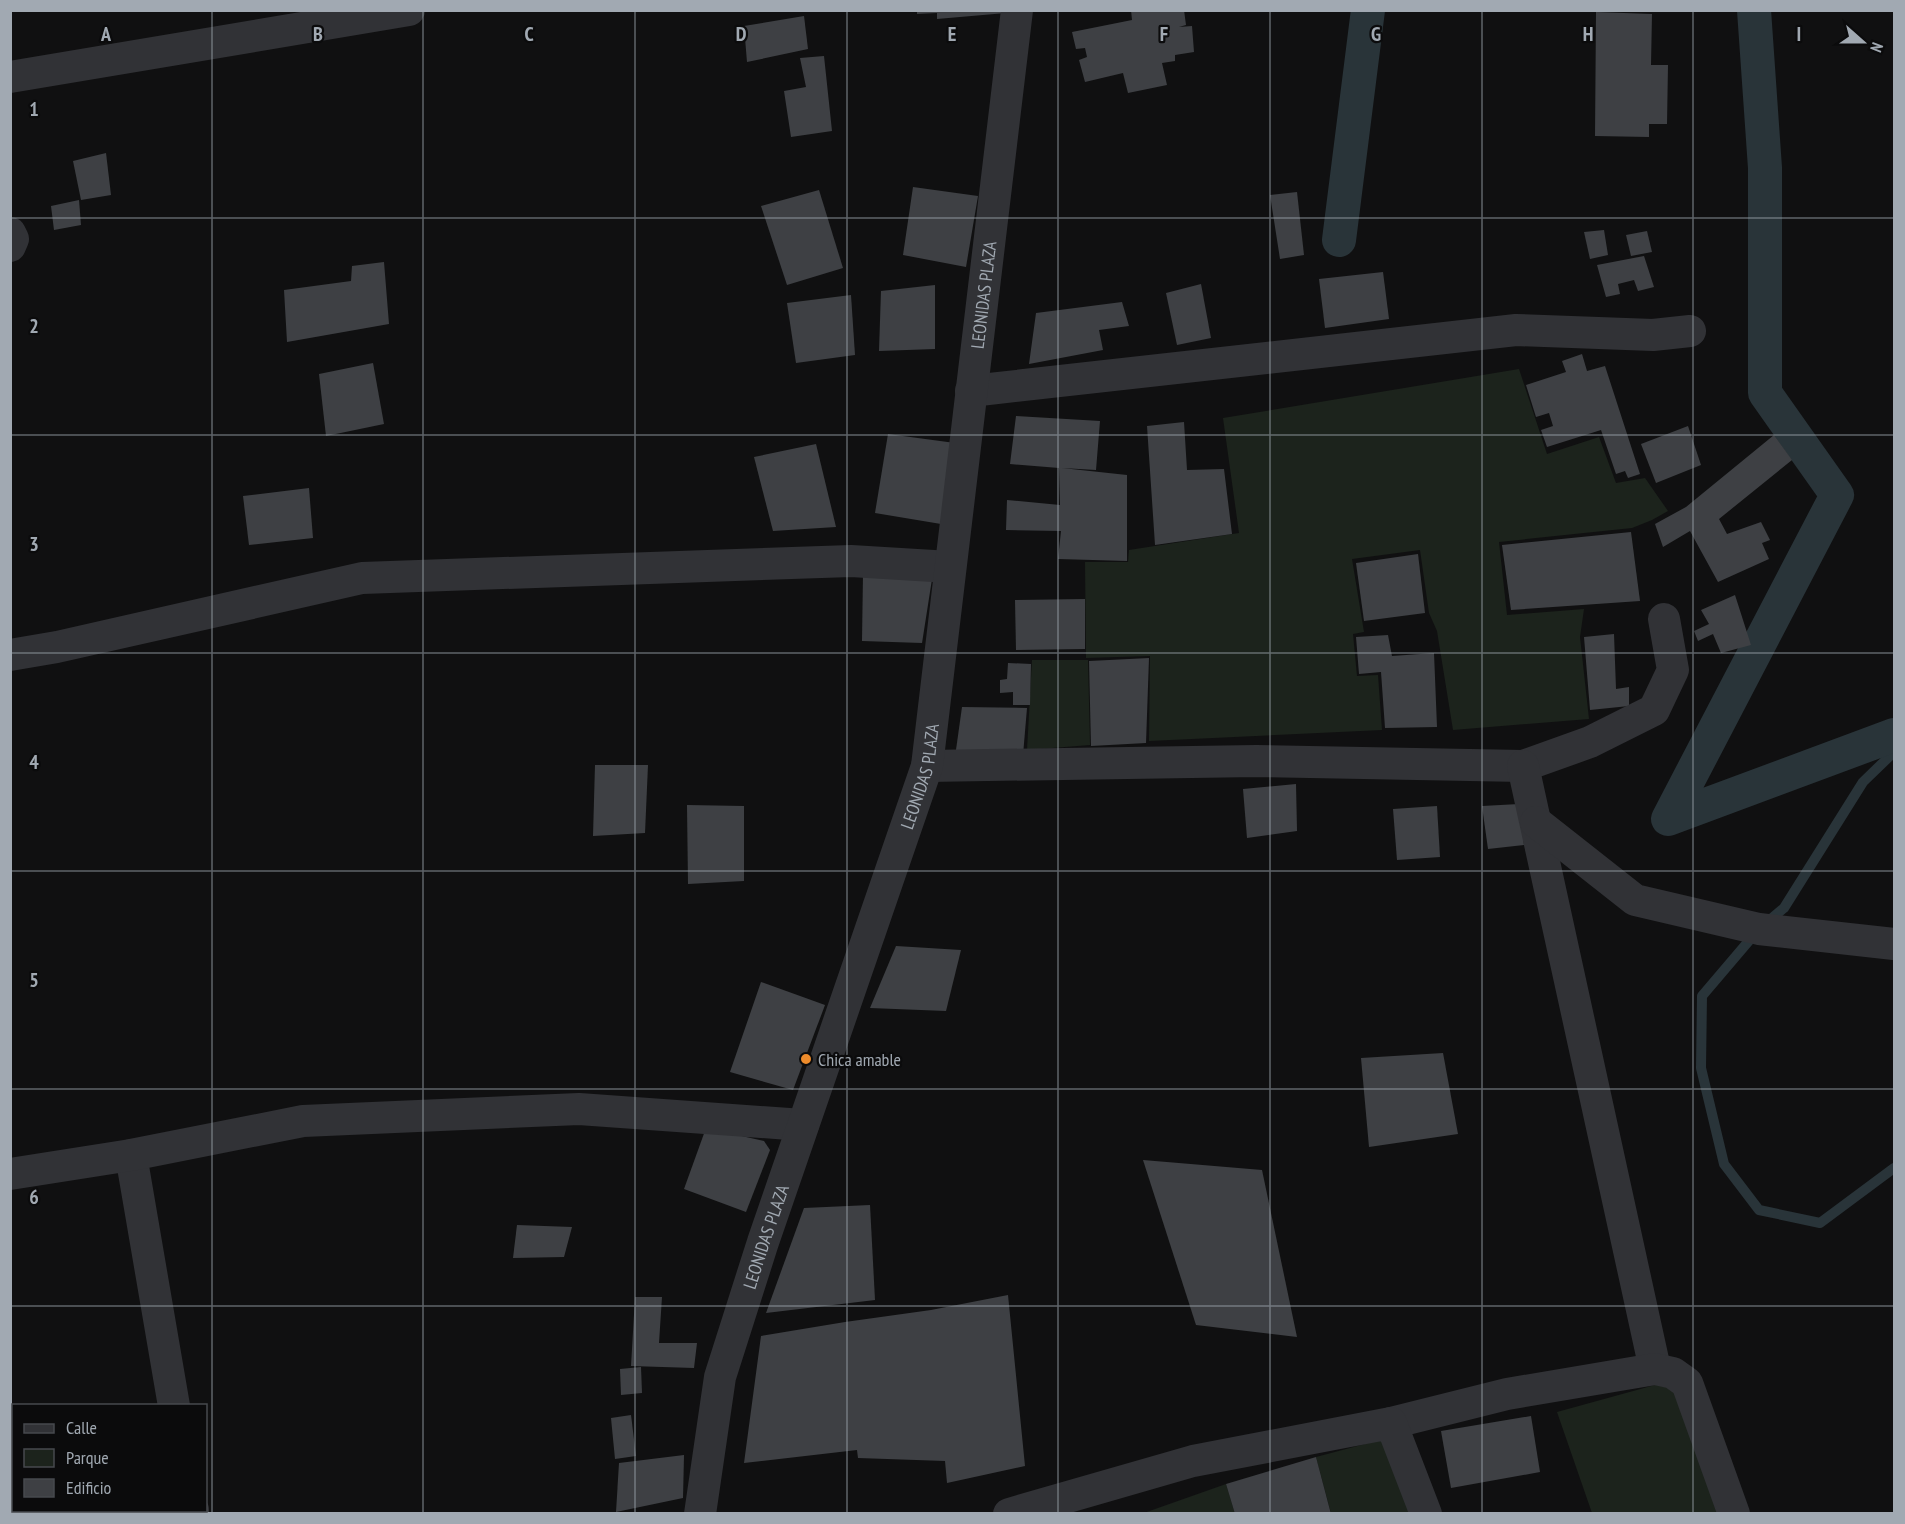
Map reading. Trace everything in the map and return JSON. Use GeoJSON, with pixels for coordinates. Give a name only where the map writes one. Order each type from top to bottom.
{"type":"FeatureCollection","features":[{"type":"Feature","properties":{"kind":"street"},"geometry":{"type":"LineString","coordinates":[[10,77],[409,10]]}},
{"type":"Feature","properties":{"kind":"street","name":"LEONIDAS PLAZA"},"geometry":{"type":"LineString","coordinates":[[700,1514],[720,1377],[927,766],[1017,10]]}},
{"type":"Feature","properties":{"kind":"street"},"geometry":{"type":"LineString","coordinates":[[971,391],[1516,330],[1653,335],[1690,331]]}},
{"type":"Feature","properties":{"kind":"street"},"geometry":{"type":"LineString","coordinates":[[10,655],[57,647],[362,578],[851,561],[950,567]]}},
{"type":"Feature","properties":{"kind":"street"},"geometry":{"type":"LineString","coordinates":[[927,766],[1256,761],[1523,766],[1590,742],[1654,710],[1673,670],[1664,619]]}},
{"type":"Feature","properties":{"kind":"street"},"geometry":{"type":"LineString","coordinates":[[1523,766],[1655,1369]]}},
{"type":"Feature","properties":{"kind":"street"},"geometry":{"type":"LineString","coordinates":[[1536,822],[1635,900],[1759,929],[1894,944]]}},
{"type":"Feature","properties":{"kind":"street"},"geometry":{"type":"LineString","coordinates":[[10,1174],[131,1155],[303,1121],[579,1110],[804,1125]]}},
{"type":"Feature","properties":{"kind":"street"},"geometry":{"type":"LineString","coordinates":[[131,1155],[174,1404]]}},
{"type":"Feature","properties":{"kind":"street"},"geometry":{"type":"LineString","coordinates":[[1009,1514],[1193,1461],[1391,1423],[1507,1394],[1655,1369],[1673,1373],[1687,1383],[1734,1514]]}},
{"type":"Feature","properties":{"kind":"street"},"geometry":{"type":"LineString","coordinates":[[1391,1423],[1426,1514]]}},
{"type":"Feature","properties":{"kind":"green space"},"geometry":{"type":"Polygon","coordinates":[[[1519,369],[1547,454],[1599,437],[1616,483],[1645,478],[1668,511],[1632,528],[1499,542],[1507,615],[1584,609],[1580,637],[1589,719],[1453,730],[1437,631],[1429,613],[1420,550],[1352,559],[1364,632],[1353,634],[1357,676],[1378,675],[1382,730],[1149,741],[1150,656],[1086,658],[1085,562],[1128,562],[1129,550],[1239,533],[1223,418],[1519,369]]]}},
{"type":"Feature","properties":{"kind":"green space"},"geometry":{"type":"Polygon","coordinates":[[[1032,660],[1088,660],[1090,745],[1027,750],[1032,660]]]}},
{"type":"Feature","properties":{"kind":"green space"},"geometry":{"type":"Polygon","coordinates":[[[1673,1380],[1721,1513],[1592,1513],[1557,1412],[1673,1380]]]}},
{"type":"Feature","properties":{"kind":"green space"},"geometry":{"type":"Polygon","coordinates":[[[1395,1436],[1425,1513],[1331,1513],[1316,1457],[1395,1436]]]}},
{"type":"Feature","properties":{"kind":"green space"},"geometry":{"type":"Polygon","coordinates":[[[1226,1484],[1235,1514],[1141,1514],[1226,1484]]]}},
{"type":"Feature","properties":{"kind":"building"},"geometry":{"type":"Polygon","coordinates":[[[917,10],[1006,10],[1006,13],[937,19],[937,13],[917,14],[917,10]]]}},
{"type":"Feature","properties":{"kind":"building"},"geometry":{"type":"Polygon","coordinates":[[[1131,10],[1184,10],[1186,25],[1179,27],[1192,26],[1194,52],[1175,55],[1175,61],[1162,63],[1167,85],[1128,93],[1123,73],[1085,82],[1079,60],[1087,57],[1085,48],[1076,49],[1072,32],[1132,20],[1131,10]]]}},
{"type":"Feature","properties":{"kind":"building"},"geometry":{"type":"Polygon","coordinates":[[[1596,12],[1652,14],[1651,65],[1668,65],[1667,124],[1649,124],[1649,137],[1595,136],[1596,12]]]}},
{"type":"Feature","properties":{"kind":"building"},"geometry":{"type":"Polygon","coordinates":[[[804,16],[808,49],[747,62],[744,26],[804,16]]]}},
{"type":"Feature","properties":{"kind":"building"},"geometry":{"type":"Polygon","coordinates":[[[824,56],[832,131],[791,137],[784,91],[806,87],[800,58],[824,56]]]}},
{"type":"Feature","properties":{"kind":"building"},"geometry":{"type":"Polygon","coordinates":[[[106,153],[111,195],[81,200],[73,161],[106,153]]]}},
{"type":"Feature","properties":{"kind":"building"},"geometry":{"type":"Polygon","coordinates":[[[913,187],[978,196],[966,267],[903,255],[913,187]]]}},
{"type":"Feature","properties":{"kind":"building"},"geometry":{"type":"Polygon","coordinates":[[[819,190],[843,268],[787,285],[761,206],[819,190]]]}},
{"type":"Feature","properties":{"kind":"building"},"geometry":{"type":"Polygon","coordinates":[[[1297,192],[1304,255],[1280,259],[1270,195],[1297,192]]]}},
{"type":"Feature","properties":{"kind":"building"},"geometry":{"type":"Polygon","coordinates":[[[79,200],[81,225],[54,230],[51,206],[79,200]]]}},
{"type":"Feature","properties":{"kind":"building"},"geometry":{"type":"Polygon","coordinates":[[[1604,230],[1608,255],[1590,259],[1584,232],[1604,230]]]}},
{"type":"Feature","properties":{"kind":"building"},"geometry":{"type":"Polygon","coordinates":[[[1647,231],[1652,252],[1631,256],[1626,235],[1647,231]]]}},
{"type":"Feature","properties":{"kind":"building"},"geometry":{"type":"Polygon","coordinates":[[[1644,256],[1654,287],[1638,291],[1634,280],[1618,284],[1620,294],[1606,297],[1597,265],[1644,256]]]}},
{"type":"Feature","properties":{"kind":"building"},"geometry":{"type":"Polygon","coordinates":[[[384,262],[389,324],[287,342],[284,290],[351,281],[352,266],[384,262]]]}},
{"type":"Feature","properties":{"kind":"building"},"geometry":{"type":"Polygon","coordinates":[[[1383,272],[1389,319],[1325,328],[1319,279],[1383,272]]]}},
{"type":"Feature","properties":{"kind":"building"},"geometry":{"type":"Polygon","coordinates":[[[1201,284],[1211,338],[1177,345],[1166,293],[1201,284]]]}},
{"type":"Feature","properties":{"kind":"building"},"geometry":{"type":"Polygon","coordinates":[[[935,285],[935,349],[879,351],[881,291],[935,285]]]}},
{"type":"Feature","properties":{"kind":"building"},"geometry":{"type":"Polygon","coordinates":[[[851,295],[855,355],[796,363],[787,303],[851,295]]]}},
{"type":"Feature","properties":{"kind":"building"},"geometry":{"type":"Polygon","coordinates":[[[1122,302],[1129,326],[1099,330],[1103,350],[1029,364],[1036,313],[1122,302]]]}},
{"type":"Feature","properties":{"kind":"building"},"geometry":{"type":"Polygon","coordinates":[[[1582,354],[1587,371],[1605,366],[1640,474],[1628,478],[1625,471],[1616,474],[1601,430],[1547,447],[1541,430],[1553,426],[1549,413],[1536,417],[1526,385],[1566,372],[1562,361],[1582,354]]]}},
{"type":"Feature","properties":{"kind":"building"},"geometry":{"type":"Polygon","coordinates":[[[373,363],[384,424],[326,436],[319,374],[373,363]]]}},
{"type":"Feature","properties":{"kind":"building"},"geometry":{"type":"Polygon","coordinates":[[[1016,416],[1100,421],[1096,470],[1062,468],[1127,475],[1127,561],[1058,559],[1061,531],[1006,530],[1007,500],[1060,505],[1059,468],[1010,464],[1016,416]]]}},
{"type":"Feature","properties":{"kind":"building"},"geometry":{"type":"Polygon","coordinates":[[[1184,422],[1187,470],[1224,469],[1232,534],[1155,545],[1147,426],[1184,422]]]}},
{"type":"Feature","properties":{"kind":"building"},"geometry":{"type":"Polygon","coordinates":[[[1688,426],[1701,465],[1656,483],[1641,444],[1688,426]]]}},
{"type":"Feature","properties":{"kind":"building"},"geometry":{"type":"Polygon","coordinates":[[[888,434],[955,443],[941,524],[875,513],[888,434]]]}},
{"type":"Feature","properties":{"kind":"building"},"geometry":{"type":"Polygon","coordinates":[[[1774,435],[1792,460],[1719,519],[1727,534],[1761,522],[1770,540],[1762,543],[1769,559],[1718,582],[1690,531],[1663,547],[1655,524],[1686,507],[1774,435]]]}},
{"type":"Feature","properties":{"kind":"building"},"geometry":{"type":"Polygon","coordinates":[[[816,444],[836,527],[773,531],[754,457],[816,444]]]}},
{"type":"Feature","properties":{"kind":"building"},"geometry":{"type":"Polygon","coordinates":[[[309,488],[313,538],[249,545],[243,496],[309,488]]]}},
{"type":"Feature","properties":{"kind":"building"},"geometry":{"type":"Polygon","coordinates":[[[1631,532],[1640,601],[1511,610],[1502,545],[1631,532]]]}},
{"type":"Feature","properties":{"kind":"building"},"geometry":{"type":"Polygon","coordinates":[[[1418,554],[1425,613],[1364,621],[1356,563],[1418,554]]]}},
{"type":"Feature","properties":{"kind":"building"},"geometry":{"type":"Polygon","coordinates":[[[863,574],[932,579],[922,643],[862,641],[863,574]]]}},
{"type":"Feature","properties":{"kind":"building"},"geometry":{"type":"Polygon","coordinates":[[[1735,595],[1751,645],[1721,653],[1713,634],[1698,641],[1694,631],[1709,624],[1701,610],[1735,595]]]}},
{"type":"Feature","properties":{"kind":"building"},"geometry":{"type":"Polygon","coordinates":[[[1085,599],[1085,649],[1016,650],[1015,600],[1085,599]]]}},
{"type":"Feature","properties":{"kind":"building"},"geometry":{"type":"Polygon","coordinates":[[[1614,634],[1616,689],[1629,687],[1629,706],[1590,710],[1584,637],[1614,634]]]}},
{"type":"Feature","properties":{"kind":"building"},"geometry":{"type":"Polygon","coordinates":[[[1388,635],[1392,656],[1434,653],[1437,727],[1385,728],[1381,672],[1359,674],[1356,637],[1388,635]]]}},
{"type":"Feature","properties":{"kind":"building"},"geometry":{"type":"Polygon","coordinates":[[[1149,658],[1146,743],[1091,746],[1089,661],[1149,658]]]}},
{"type":"Feature","properties":{"kind":"building"},"geometry":{"type":"Polygon","coordinates":[[[1008,663],[1031,664],[1030,705],[1013,705],[1013,692],[1000,693],[1000,680],[1007,679],[1008,663]]]}},
{"type":"Feature","properties":{"kind":"building"},"geometry":{"type":"Polygon","coordinates":[[[962,707],[1027,708],[1023,755],[955,757],[962,707]]]}},
{"type":"Feature","properties":{"kind":"building"},"geometry":{"type":"Polygon","coordinates":[[[595,765],[648,765],[645,833],[593,836],[595,765]]]}},
{"type":"Feature","properties":{"kind":"building"},"geometry":{"type":"Polygon","coordinates":[[[1296,784],[1297,831],[1247,838],[1243,789],[1296,784]]]}},
{"type":"Feature","properties":{"kind":"building"},"geometry":{"type":"Polygon","coordinates":[[[1519,804],[1524,845],[1488,849],[1482,806],[1519,804]]]}},
{"type":"Feature","properties":{"kind":"building"},"geometry":{"type":"Polygon","coordinates":[[[687,805],[744,806],[744,881],[688,884],[687,805]]]}},
{"type":"Feature","properties":{"kind":"building"},"geometry":{"type":"Polygon","coordinates":[[[1437,806],[1440,857],[1397,860],[1393,809],[1437,806]]]}},
{"type":"Feature","properties":{"kind":"building"},"geometry":{"type":"Polygon","coordinates":[[[896,946],[961,950],[946,1011],[870,1008],[896,946]]]}},
{"type":"Feature","properties":{"kind":"building"},"geometry":{"type":"Polygon","coordinates":[[[761,982],[825,1005],[793,1090],[730,1072],[761,982]]]}},
{"type":"Feature","properties":{"kind":"building"},"geometry":{"type":"Polygon","coordinates":[[[1443,1053],[1458,1134],[1369,1147],[1361,1058],[1443,1053]]]}},
{"type":"Feature","properties":{"kind":"building"},"geometry":{"type":"Polygon","coordinates":[[[706,1128],[764,1141],[770,1150],[746,1212],[684,1189],[706,1128]]]}},
{"type":"Feature","properties":{"kind":"building"},"geometry":{"type":"Polygon","coordinates":[[[1143,1160],[1262,1170],[1297,1337],[1196,1325],[1143,1160]]]}},
{"type":"Feature","properties":{"kind":"building"},"geometry":{"type":"Polygon","coordinates":[[[870,1205],[875,1300],[766,1313],[804,1208],[870,1205]]]}},
{"type":"Feature","properties":{"kind":"building"},"geometry":{"type":"Polygon","coordinates":[[[517,1225],[572,1227],[564,1257],[513,1258],[517,1225]]]}},
{"type":"Feature","properties":{"kind":"building"},"geometry":{"type":"Polygon","coordinates":[[[1008,1295],[1025,1466],[947,1483],[945,1461],[858,1458],[857,1450],[744,1463],[761,1336],[931,1310],[1008,1295]]]}},
{"type":"Feature","properties":{"kind":"building"},"geometry":{"type":"Polygon","coordinates":[[[635,1297],[662,1297],[659,1343],[697,1343],[694,1368],[631,1366],[635,1297]]]}},
{"type":"Feature","properties":{"kind":"building"},"geometry":{"type":"Polygon","coordinates":[[[641,1367],[642,1393],[621,1395],[620,1369],[641,1367]]]}},
{"type":"Feature","properties":{"kind":"building"},"geometry":{"type":"Polygon","coordinates":[[[631,1415],[636,1456],[615,1459],[611,1418],[631,1415]]]}},
{"type":"Feature","properties":{"kind":"building"},"geometry":{"type":"Polygon","coordinates":[[[1531,1416],[1540,1472],[1451,1488],[1441,1431],[1531,1416]]]}},
{"type":"Feature","properties":{"kind":"building"},"geometry":{"type":"Polygon","coordinates":[[[684,1455],[683,1498],[616,1512],[619,1463],[684,1455]]]}},
{"type":"Feature","properties":{"kind":"building"},"geometry":{"type":"Polygon","coordinates":[[[1316,1457],[1331,1514],[1235,1514],[1226,1484],[1316,1457]]]}},
{"type":"Feature","properties":{"kind":"waterway"},"geometry":{"type":"LineString","coordinates":[[1339,240],[1368,10]]}},
{"type":"Feature","properties":{"kind":"waterway"},"geometry":{"type":"LineString","coordinates":[[1754,10],[1765,168],[1765,393],[1837,495],[1668,819],[1894,735]]}},
{"type":"Feature","properties":{"kind":"waterway"},"geometry":{"type":"LineString","coordinates":[[1894,752],[1863,782],[1784,908],[1759,929],[1702,996],[1701,1068],[1724,1164],[1759,1210],[1820,1223],[1894,1168]]}},
{"type":"Feature","properties":{"kind":"place","name":"Chica amable"},"geometry":{"type":"Point","coordinates":[806,1059]}}]}
